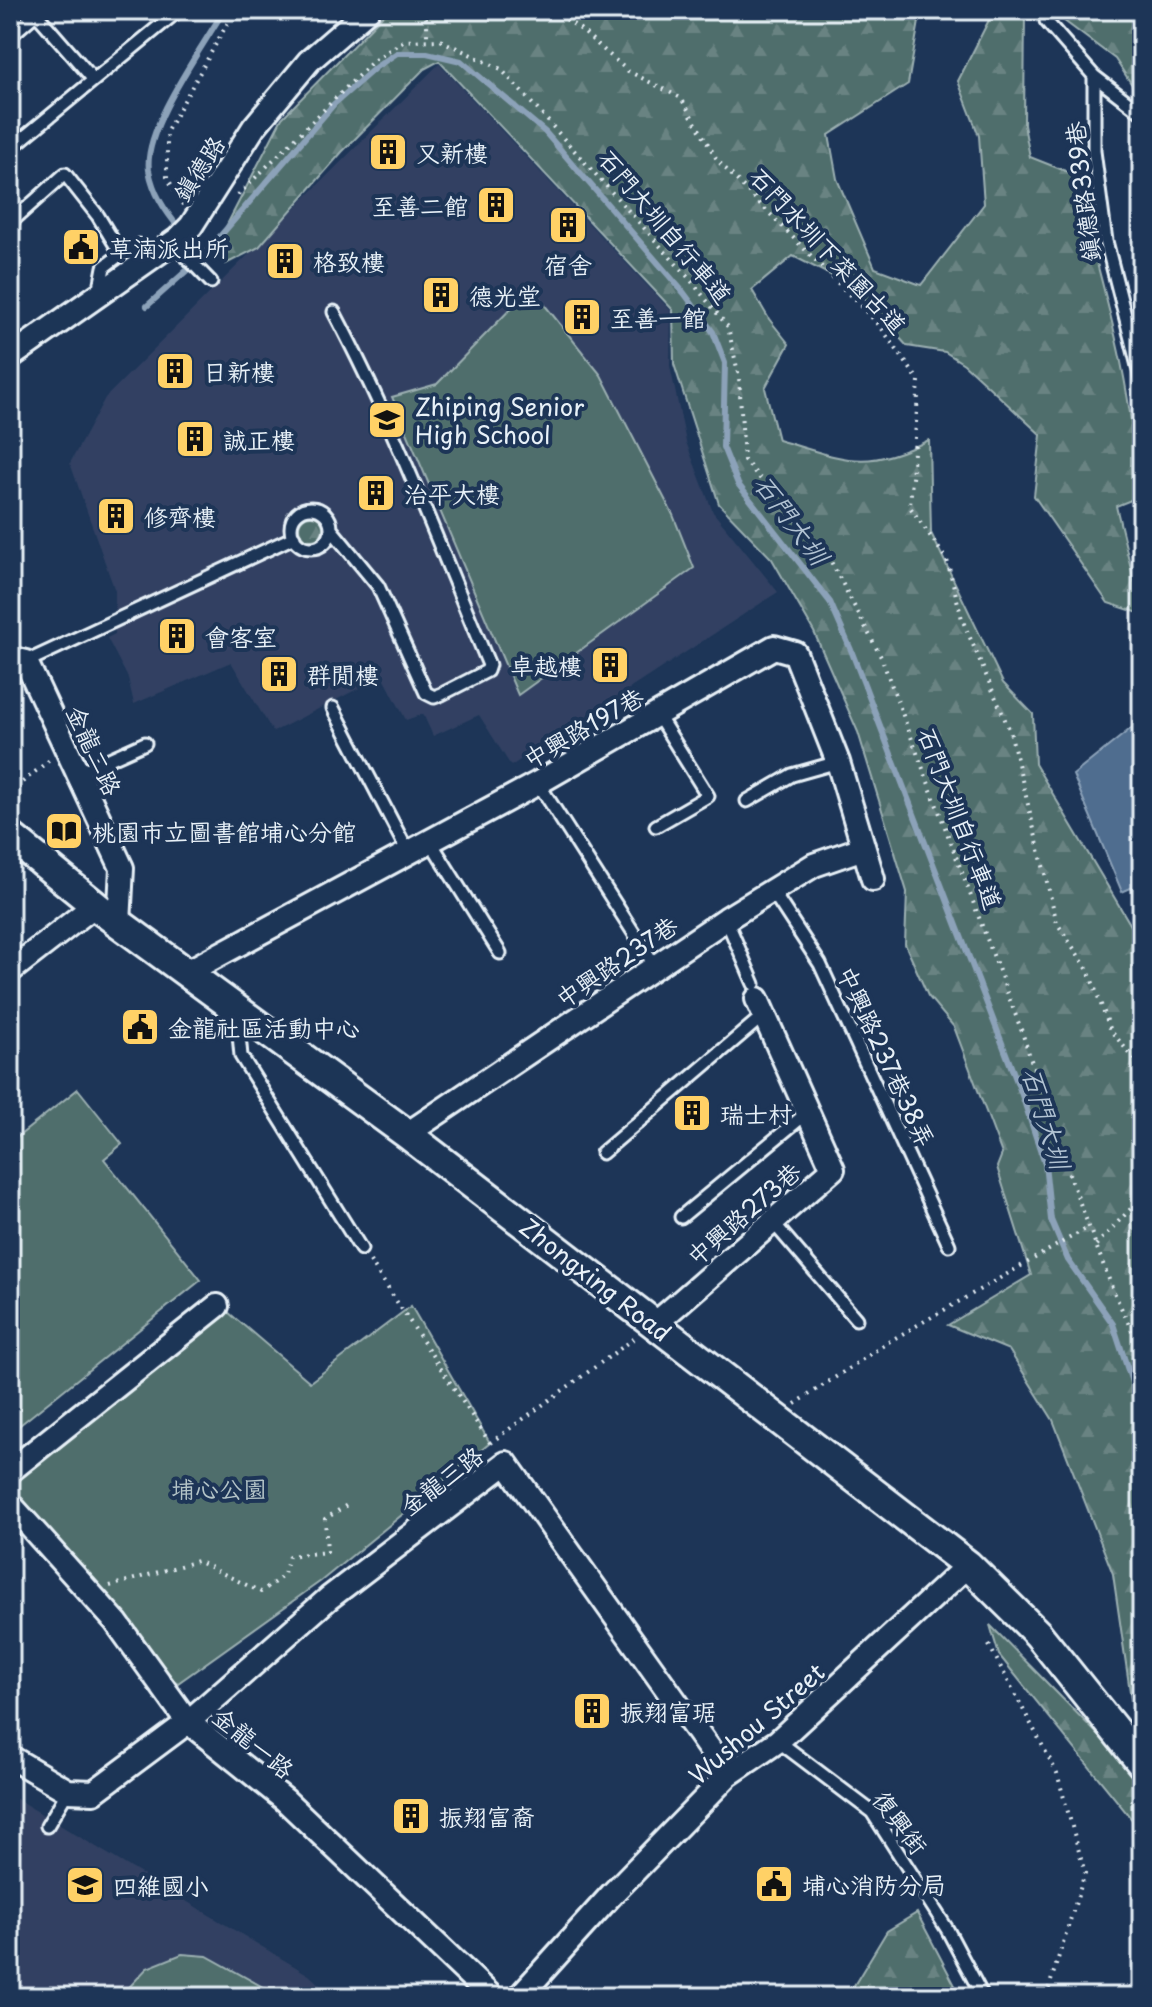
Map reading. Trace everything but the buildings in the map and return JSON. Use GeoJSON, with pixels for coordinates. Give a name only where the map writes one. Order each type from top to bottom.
{"type":"FeatureCollection","features":[{"type":"Feature","properties":{"kind":"street","name":"鎮德路"},"geometry":{"type":"LineString","coordinates":[[10,357],[185,237],[254,127],[309,61],[368,10]]}},
{"type":"Feature","properties":{"kind":"street","name":"中興路197巷"},"geometry":{"type":"LineString","coordinates":[[187,972],[538,783],[774,647],[795,653],[838,762],[873,879]]}},
{"type":"Feature","properties":{"kind":"street","name":"金龍二路"},"geometry":{"type":"LineString","coordinates":[[18,660],[66,747],[122,868],[119,923]]}},
{"type":"Feature","properties":{"kind":"street","name":"Zhongxing Road"},"geometry":{"type":"LineString","coordinates":[[10,836],[95,905],[407,1134],[772,1418],[968,1565],[1038,1634],[1142,1764]]}},
{"type":"Feature","properties":{"kind":"street","name":"中興路237巷"},"geometry":{"type":"LineString","coordinates":[[407,1134],[726,919],[814,865],[863,848]]}},
{"type":"Feature","properties":{"kind":"street"},"geometry":{"type":"LineString","coordinates":[[10,971],[95,905]]}},
{"type":"Feature","properties":{"kind":"street","name":"中興路273巷"},"geometry":{"type":"LineString","coordinates":[[655,1324],[833,1169],[758,999]]}},
{"type":"Feature","properties":{"kind":"street"},"geometry":{"type":"LineString","coordinates":[[10,1471],[217,1306]]}},
{"type":"Feature","properties":{"kind":"street","name":"金龍三路"},"geometry":{"type":"LineString","coordinates":[[68,1791],[94,1792],[188,1722],[329,1598],[506,1463],[728,1775]]}},
{"type":"Feature","properties":{"kind":"street","name":"金龍一路"},"geometry":{"type":"LineString","coordinates":[[10,1504],[149,1663],[188,1722],[285,1800],[492,1997]]}},
{"type":"Feature","properties":{"kind":"street","name":"Wushou Street"},"geometry":{"type":"LineString","coordinates":[[519,1997],[728,1775],[778,1741],[968,1565]]}},
{"type":"Feature","properties":{"kind":"street"},"geometry":{"type":"LineString","coordinates":[[10,1757],[68,1791]]}},
{"type":"Feature","properties":{"kind":"lane"},"geometry":{"type":"LineString","coordinates":[[10,149],[179,10]]}},
{"type":"Feature","properties":{"kind":"lane"},"geometry":{"type":"LineString","coordinates":[[1047,10],[1046,21],[1094,76],[1142,113]]}},
{"type":"Feature","properties":{"kind":"lane"},"geometry":{"type":"LineString","coordinates":[[10,36],[37,11],[94,80]]}},
{"type":"Feature","properties":{"kind":"lane","name":"鎮德路339巷"},"geometry":{"type":"LineString","coordinates":[[1094,76],[1094,151],[1106,241],[1142,382]]}},
{"type":"Feature","properties":{"kind":"lane"},"geometry":{"type":"LineString","coordinates":[[10,223],[65,174],[98,216],[121,254]]}},
{"type":"Feature","properties":{"kind":"lane"},"geometry":{"type":"LineString","coordinates":[[185,237],[201,271],[211,282]]}},
{"type":"Feature","properties":{"kind":"lane"},"geometry":{"type":"LineString","coordinates":[[99,294],[104,267],[139,245]]}},
{"type":"Feature","properties":{"kind":"lane"},"geometry":{"type":"LineString","coordinates":[[331,529],[326,541],[315,547],[303,545],[294,537],[292,524],[305,509],[323,512],[331,529],[378,586],[426,693],[434,697],[487,671],[489,665],[462,592],[412,474],[376,391],[334,312]]}},
{"type":"Feature","properties":{"kind":"lane"},"geometry":{"type":"LineString","coordinates":[[18,660],[294,537]]}},
{"type":"Feature","properties":{"kind":"lane"},"geometry":{"type":"LineString","coordinates":[[333,708],[408,852]]}},
{"type":"Feature","properties":{"kind":"lane"},"geometry":{"type":"LineString","coordinates":[[656,826],[708,796],[657,714]]}},
{"type":"Feature","properties":{"kind":"lane"},"geometry":{"type":"LineString","coordinates":[[78,773],[145,743]]}},
{"type":"Feature","properties":{"kind":"lane"},"geometry":{"type":"LineString","coordinates":[[747,801],[792,775],[838,762]]}},
{"type":"Feature","properties":{"kind":"lane"},"geometry":{"type":"LineString","coordinates":[[538,783],[655,966]]}},
{"type":"Feature","properties":{"kind":"lane"},"geometry":{"type":"LineString","coordinates":[[430,841],[500,953]]}},
{"type":"Feature","properties":{"kind":"lane","name":"中興路237巷38弄"},"geometry":{"type":"LineString","coordinates":[[773,892],[820,964],[949,1245]]}},
{"type":"Feature","properties":{"kind":"lane"},"geometry":{"type":"LineString","coordinates":[[602,1153],[758,999],[726,919]]}},
{"type":"Feature","properties":{"kind":"lane"},"geometry":{"type":"LineString","coordinates":[[237,1010],[241,1056],[361,1249]]}},
{"type":"Feature","properties":{"kind":"lane"},"geometry":{"type":"LineString","coordinates":[[681,1217],[808,1112]]}},
{"type":"Feature","properties":{"kind":"lane"},"geometry":{"type":"LineString","coordinates":[[772,1221],[856,1319]]}},
{"type":"Feature","properties":{"kind":"lane","name":"復興街"},"geometry":{"type":"LineString","coordinates":[[778,1741],[872,1812],[947,1929],[983,1997]]}},
{"type":"Feature","properties":{"kind":"lane"},"geometry":{"type":"LineString","coordinates":[[47,1826],[68,1791]]}},
{"type":"Feature","properties":{"kind":"path"},"geometry":{"type":"LineString","coordinates":[[185,237],[167,177],[167,131],[235,10]]}},
{"type":"Feature","properties":{"kind":"path"},"geometry":{"type":"LineString","coordinates":[[229,204],[373,61],[403,41],[427,40],[427,21],[423,10]]}},
{"type":"Feature","properties":{"kind":"path","name":"石門水圳下菜園古道"},"geometry":{"type":"LineString","coordinates":[[553,10],[628,71],[681,98],[718,161],[880,326],[919,381],[910,507],[947,560],[962,619],[1010,731],[1057,923],[1088,970],[1111,1031],[1142,1068]]}},
{"type":"Feature","properties":{"kind":"path","name":"石門大圳自行車道"},"geometry":{"type":"LineString","coordinates":[[427,40],[440,40],[501,69],[605,181],[728,327],[739,377],[744,460],[828,556],[881,657],[1022,1032],[1089,1227],[1142,1353]]}},
{"type":"Feature","properties":{"kind":"path"},"geometry":{"type":"LineString","coordinates":[[10,792],[66,747]]}},
{"type":"Feature","properties":{"kind":"path"},"geometry":{"type":"LineString","coordinates":[[1096,1245],[1142,1197]]}},
{"type":"Feature","properties":{"kind":"path"},"geometry":{"type":"LineString","coordinates":[[772,1418],[890,1341],[1089,1227]]}},
{"type":"Feature","properties":{"kind":"path"},"geometry":{"type":"LineString","coordinates":[[361,1249],[506,1463]]}},
{"type":"Feature","properties":{"kind":"path"},"geometry":{"type":"LineString","coordinates":[[490,1443],[655,1324]]}},
{"type":"Feature","properties":{"kind":"path"},"geometry":{"type":"LineString","coordinates":[[88,1592],[197,1561],[261,1592],[284,1575],[289,1556],[327,1552],[325,1519],[350,1503]]}},
{"type":"Feature","properties":{"kind":"path"},"geometry":{"type":"LineString","coordinates":[[989,1645],[1057,1773],[1085,1873],[1046,1997]]}},
{"type":"Feature","properties":{"kind":"shaded area","name":"Zhiping Senior High School"},"geometry":{"type":"Polygon","coordinates":[[[439,64],[671,311],[670,366],[686,442],[713,512],[778,592],[511,766],[479,715],[433,736],[423,714],[406,720],[383,676],[273,732],[231,662],[134,704],[128,678],[107,638],[115,634],[115,591],[70,463],[105,398],[439,64]]]}},
{"type":"Feature","properties":{"kind":"shaded area"},"geometry":{"type":"Polygon","coordinates":[[[1139,722],[1142,883],[1122,892],[1073,775],[1139,722]]]}},
{"type":"Feature","properties":{"kind":"shaded area","name":"四維國小"},"geometry":{"type":"Polygon","coordinates":[[[10,1795],[309,1975],[333,1997],[10,1997],[10,1795]]]}},
{"type":"Feature","properties":{"kind":"green space"},"geometry":{"type":"Polygon","coordinates":[[[388,10],[691,10],[699,17],[707,10],[921,10],[908,84],[829,135],[837,179],[875,268],[921,285],[984,204],[979,136],[958,81],[994,10],[1025,10],[1024,125],[1030,157],[1073,174],[1124,376],[1131,418],[1136,498],[1116,506],[1142,614],[1108,603],[1034,496],[1041,435],[964,364],[945,352],[907,346],[854,287],[793,256],[752,290],[789,344],[765,388],[778,440],[837,457],[870,460],[887,457],[929,440],[931,533],[1003,683],[1033,714],[1035,764],[1133,929],[1142,962],[1142,1728],[1134,1719],[1113,1574],[1053,1420],[1009,1350],[948,1325],[1031,1275],[997,1167],[1002,1154],[954,1027],[928,996],[905,944],[907,892],[858,732],[814,632],[772,559],[719,504],[674,364],[673,310],[439,61],[424,69],[342,152],[259,247],[226,264],[216,246],[282,118],[388,10]]]}},
{"type":"Feature","properties":{"kind":"green space"},"geometry":{"type":"Polygon","coordinates":[[[1063,10],[1142,10],[1142,100],[1115,59],[1063,20],[1063,10]]]}},
{"type":"Feature","properties":{"kind":"green space"},"geometry":{"type":"Polygon","coordinates":[[[531,288],[601,375],[673,515],[694,568],[518,695],[392,397],[437,384],[531,288]]]}},
{"type":"Feature","properties":{"kind":"green space"},"geometry":{"type":"Polygon","coordinates":[[[311,516],[320,519],[323,528],[320,537],[311,540],[302,537],[299,528],[302,519],[311,516]]]}},
{"type":"Feature","properties":{"kind":"green space"},"geometry":{"type":"Polygon","coordinates":[[[78,1089],[122,1144],[104,1159],[201,1280],[10,1433],[10,1143],[78,1089]]]}},
{"type":"Feature","properties":{"kind":"green space","name":"埔心公園"},"geometry":{"type":"Polygon","coordinates":[[[411,1306],[490,1443],[321,1581],[178,1683],[149,1663],[10,1490],[10,1477],[228,1312],[310,1382],[411,1306]]]}},
{"type":"Feature","properties":{"kind":"green space"},"geometry":{"type":"Polygon","coordinates":[[[990,1625],[1124,1761],[1142,1786],[1142,1832],[999,1655],[990,1625]]]}},
{"type":"Feature","properties":{"kind":"green space"},"geometry":{"type":"Polygon","coordinates":[[[917,1913],[961,1997],[847,1997],[887,1931],[917,1913]]]}},
{"type":"Feature","properties":{"kind":"green space"},"geometry":{"type":"Polygon","coordinates":[[[182,1954],[207,1956],[281,1997],[120,1997],[147,1968],[182,1954]]]}},
{"type":"Feature","properties":{"kind":"waterway"},"geometry":{"type":"LineString","coordinates":[[180,229],[153,186],[149,170],[150,153],[155,132],[176,88],[224,10]]}},
{"type":"Feature","properties":{"kind":"waterway","name":"石門大圳"},"geometry":{"type":"LineString","coordinates":[[147,306],[203,256],[334,104],[397,53],[427,53],[461,61],[545,132],[684,293],[713,332],[725,363],[723,447],[738,484],[830,602],[851,650],[1022,1095],[1045,1164],[1051,1220],[1068,1260],[1113,1324],[1142,1413]]}},
{"type":"Feature","properties":{"kind":"waterway"},"geometry":{"type":"LineString","coordinates":[[187,237],[203,256]]}},
{"type":"Feature","properties":{"kind":"place","name":"又新樓"},"geometry":{"type":"Point","coordinates":[388,152]}},
{"type":"Feature","properties":{"kind":"place","name":"至善二館"},"geometry":{"type":"Point","coordinates":[496,205]}},
{"type":"Feature","properties":{"kind":"place","name":"宿舍"},"geometry":{"type":"Point","coordinates":[568,225]}},
{"type":"Feature","properties":{"kind":"place","name":"草湳派出所"},"geometry":{"type":"Point","coordinates":[81,247]}},
{"type":"Feature","properties":{"kind":"place","name":"格致樓"},"geometry":{"type":"Point","coordinates":[285,261]}},
{"type":"Feature","properties":{"kind":"place","name":"德光堂"},"geometry":{"type":"Point","coordinates":[441,295]}},
{"type":"Feature","properties":{"kind":"place","name":"至善一館"},"geometry":{"type":"Point","coordinates":[582,317]}},
{"type":"Feature","properties":{"kind":"place","name":"日新樓"},"geometry":{"type":"Point","coordinates":[175,371]}},
{"type":"Feature","properties":{"kind":"place","name":"Zhiping Senior High School"},"geometry":{"type":"Point","coordinates":[387,420]}},
{"type":"Feature","properties":{"kind":"place","name":"誠正樓"},"geometry":{"type":"Point","coordinates":[195,439]}},
{"type":"Feature","properties":{"kind":"place","name":"治平大樓"},"geometry":{"type":"Point","coordinates":[376,493]}},
{"type":"Feature","properties":{"kind":"place","name":"修齊樓"},"geometry":{"type":"Point","coordinates":[116,516]}},
{"type":"Feature","properties":{"kind":"place","name":"會客室"},"geometry":{"type":"Point","coordinates":[177,636]}},
{"type":"Feature","properties":{"kind":"place","name":"卓越樓"},"geometry":{"type":"Point","coordinates":[610,665]}},
{"type":"Feature","properties":{"kind":"place","name":"群閒樓"},"geometry":{"type":"Point","coordinates":[279,674]}},
{"type":"Feature","properties":{"kind":"place","name":"桃園市立圖書館埔心分館"},"geometry":{"type":"Point","coordinates":[64,831]}},
{"type":"Feature","properties":{"kind":"place","name":"金龍社區活動中心"},"geometry":{"type":"Point","coordinates":[140,1027]}},
{"type":"Feature","properties":{"kind":"place","name":"瑞士村"},"geometry":{"type":"Point","coordinates":[692,1113]}},
{"type":"Feature","properties":{"kind":"place","name":"振翔富琚"},"geometry":{"type":"Point","coordinates":[592,1711]}},
{"type":"Feature","properties":{"kind":"place","name":"振翔富裔"},"geometry":{"type":"Point","coordinates":[411,1816]}},
{"type":"Feature","properties":{"kind":"place","name":"埔心消防分局"},"geometry":{"type":"Point","coordinates":[774,1884]}},
{"type":"Feature","properties":{"kind":"place","name":"四維國小"},"geometry":{"type":"Point","coordinates":[85,1885]}}]}
